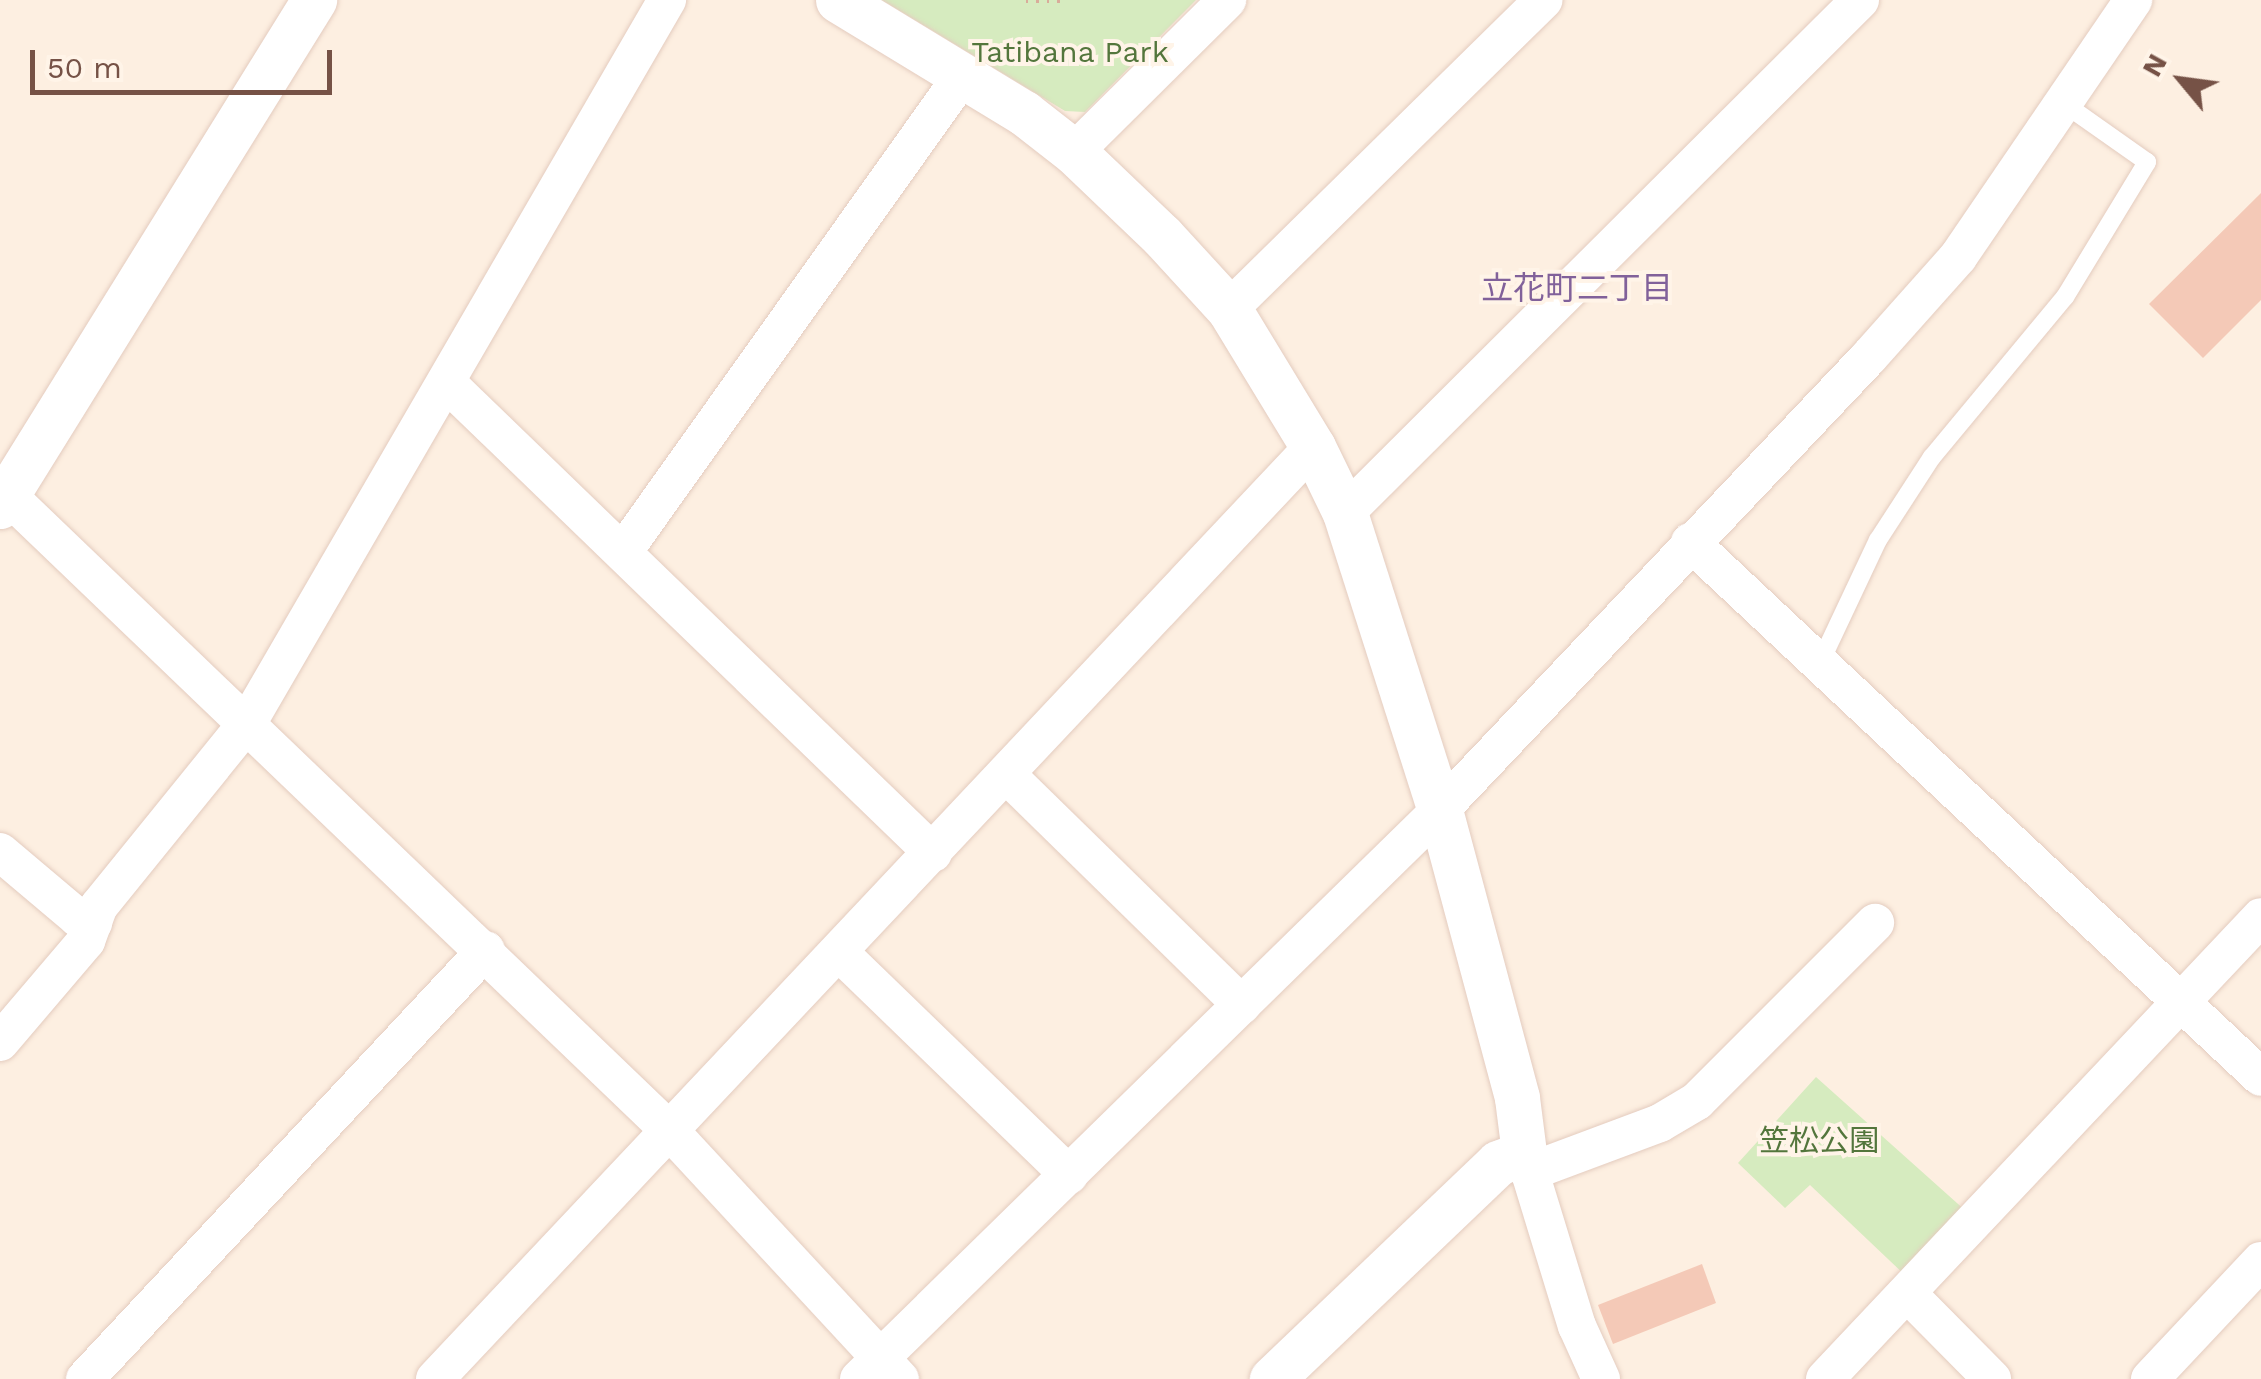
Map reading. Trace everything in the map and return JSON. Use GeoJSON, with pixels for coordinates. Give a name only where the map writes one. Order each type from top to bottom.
{"type":"FeatureCollection","features":[{"type":"Feature","properties":{"kind":"street"},"geometry":{"type":"LineString","coordinates":[[314,0],[3,496],[248,722],[671,1132],[880,1372],[1069,1175],[1440,810],[1958,258],[2133,0]]}},
{"type":"Feature","properties":{"kind":"street"},"geometry":{"type":"LineString","coordinates":[[0,1042],[86,941],[100,906],[248,722],[448,384],[667,0]]}},
{"type":"Feature","properties":{"kind":"street"},"geometry":{"type":"LineString","coordinates":[[838,0],[964,75],[1074,152],[1162,236],[1229,309],[1313,447],[1345,512],[1440,810],[1516,1098],[1527,1162],[1577,1326],[1601,1379]]}},
{"type":"Feature","properties":{"kind":"street"},"geometry":{"type":"LineString","coordinates":[[1074,152],[1227,0]]}},
{"type":"Feature","properties":{"kind":"street"},"geometry":{"type":"LineString","coordinates":[[1229,309],[1543,0]]}},
{"type":"Feature","properties":{"kind":"street"},"geometry":{"type":"LineString","coordinates":[[1345,512],[1860,0]]}},
{"type":"Feature","properties":{"kind":"street"},"geometry":{"type":"LineString","coordinates":[[623,552],[964,75]]}},
{"type":"Feature","properties":{"kind":"street"},"geometry":{"type":"LineString","coordinates":[[448,384],[932,853]]}},
{"type":"Feature","properties":{"kind":"street"},"geometry":{"type":"LineString","coordinates":[[435,1379],[1313,447]]}},
{"type":"Feature","properties":{"kind":"street"},"geometry":{"type":"LineString","coordinates":[[1690,542],[2261,1078]]}},
{"type":"Feature","properties":{"kind":"street"},"geometry":{"type":"LineString","coordinates":[[1006,774],[1242,1005]]}},
{"type":"Feature","properties":{"kind":"street"},"geometry":{"type":"LineString","coordinates":[[0,852],[78,918],[93,923]]}},
{"type":"Feature","properties":{"kind":"street"},"geometry":{"type":"LineString","coordinates":[[1825,1379],[2261,916]]}},
{"type":"Feature","properties":{"kind":"street"},"geometry":{"type":"LineString","coordinates":[[1272,1379],[1498,1163],[1527,1162],[1660,1123],[1697,1101],[1875,923]]}},
{"type":"Feature","properties":{"kind":"street"},"geometry":{"type":"LineString","coordinates":[[85,1379],[486,950]]}},
{"type":"Feature","properties":{"kind":"street"},"geometry":{"type":"LineString","coordinates":[[840,952],[1069,1175]]}},
{"type":"Feature","properties":{"kind":"street"},"geometry":{"type":"LineString","coordinates":[[2150,1379],[2261,1261]]}},
{"type":"Feature","properties":{"kind":"street"},"geometry":{"type":"LineString","coordinates":[[1907,1292],[1992,1379]]}},
{"type":"Feature","properties":{"kind":"lane"},"geometry":{"type":"LineString","coordinates":[[1820,663],[1878,540],[1922,474],[2065,298],[2148,162],[2062,102]]}},
{"type":"Feature","properties":{"kind":"path"},"geometry":{"type":"LineString","coordinates":[[1026,0],[1067,0]]}},
{"type":"Feature","properties":{"kind":"green space","name":"Tatibana Park"},"geometry":{"type":"Polygon","coordinates":[[[882,0],[1196,0],[1085,112],[1065,111],[882,0]]]}},
{"type":"Feature","properties":{"kind":"green space","name":"笠松公園"},"geometry":{"type":"Polygon","coordinates":[[[1816,1077],[1967,1212],[1908,1278],[1810,1185],[1785,1208],[1738,1163],[1816,1077]]]}},
{"type":"Feature","properties":{"kind":"building"},"geometry":{"type":"Polygon","coordinates":[[[2261,193],[2261,300],[2203,358],[2149,304],[2261,193]]]}},
{"type":"Feature","properties":{"kind":"building"},"geometry":{"type":"Polygon","coordinates":[[[1702,1264],[1716,1303],[1613,1344],[1598,1305],[1702,1264]]]}},
{"type":"Feature","properties":{"kind":"district","name":"立花町二丁目"},"geometry":{"type":"Point","coordinates":[1577,288]}}]}
